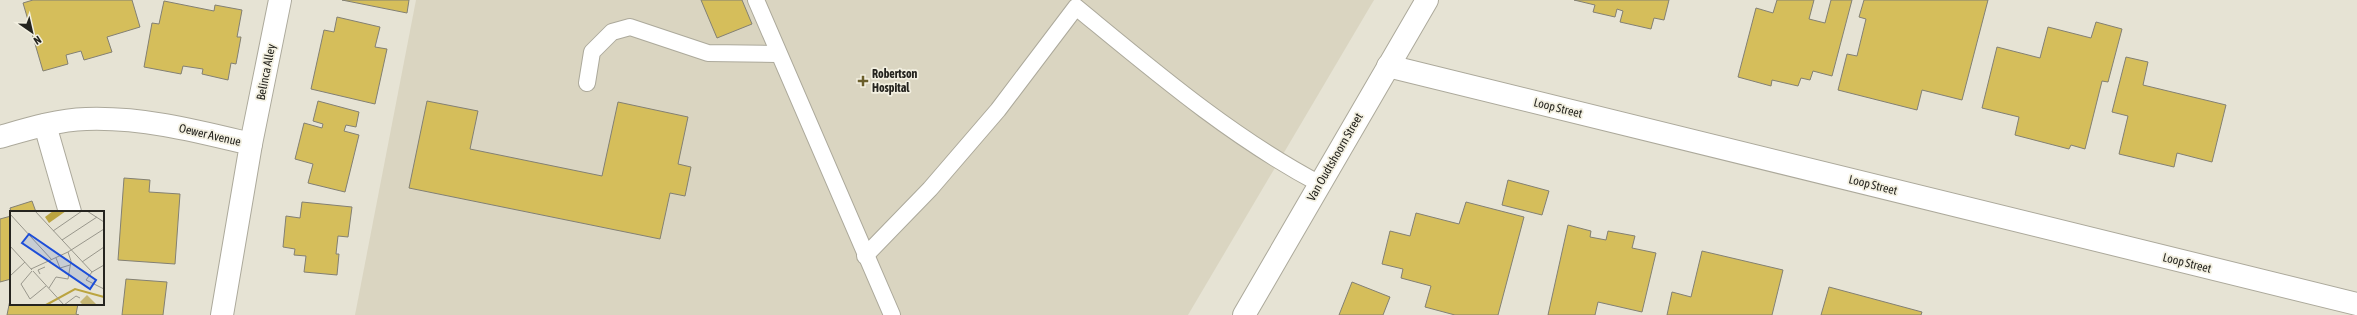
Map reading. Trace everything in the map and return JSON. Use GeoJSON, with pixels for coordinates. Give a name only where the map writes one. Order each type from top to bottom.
{"type":"FeatureCollection","features":[{"type":"Feature","properties":{"kind":"street","name":"Belinca Alley"},"geometry":{"type":"LineString","coordinates":[[251,144],[280,0]]}},
{"type":"Feature","properties":{"kind":"street","name":"Van Oudtshoorn Street"},"geometry":{"type":"LineString","coordinates":[[1244,315],[1427,0]]}},
{"type":"Feature","properties":{"kind":"street","name":"Loop Street"},"geometry":{"type":"LineString","coordinates":[[1388,66],[2357,304]]}},
{"type":"Feature","properties":{"kind":"street","name":"Oewer Avenue"},"geometry":{"type":"LineString","coordinates":[[0,137],[45,125],[85,119],[158,122],[251,144],[222,315]]}},
{"type":"Feature","properties":{"kind":"street"},"geometry":{"type":"LineString","coordinates":[[45,125],[70,211]]}},
{"type":"Feature","properties":{"kind":"lane"},"geometry":{"type":"LineString","coordinates":[[756,0],[865,256],[892,315]]}},
{"type":"Feature","properties":{"kind":"lane"},"geometry":{"type":"LineString","coordinates":[[865,256],[935,184],[998,110],[1076,8],[1175,87],[1278,162],[1320,184]]}},
{"type":"Feature","properties":{"kind":"lane"},"geometry":{"type":"LineString","coordinates":[[587,82],[592,52],[612,32],[630,27],[708,53],[778,54]]}},
{"type":"Feature","properties":{"kind":"shaded area","name":"Robertson Hospital"},"geometry":{"type":"Polygon","coordinates":[[[416,0],[1374,0],[1188,315],[355,315],[416,0]]]}},
{"type":"Feature","properties":{"kind":"building"},"geometry":{"type":"Polygon","coordinates":[[[33,0],[132,0],[140,27],[107,37],[112,52],[84,60],[81,51],[66,55],[68,64],[43,71],[23,3],[33,0]]]}},
{"type":"Feature","properties":{"kind":"building"},"geometry":{"type":"Polygon","coordinates":[[[342,0],[409,0],[407,13],[342,0]]]}},
{"type":"Feature","properties":{"kind":"building"},"geometry":{"type":"Polygon","coordinates":[[[701,0],[742,0],[752,24],[717,38],[701,0]]]}},
{"type":"Feature","properties":{"kind":"building"},"geometry":{"type":"Polygon","coordinates":[[[1574,0],[1669,0],[1664,20],[1654,18],[1651,29],[1620,22],[1623,11],[1617,9],[1615,17],[1593,12],[1595,5],[1574,0]]]}},
{"type":"Feature","properties":{"kind":"building"},"geometry":{"type":"Polygon","coordinates":[[[1777,0],[1814,0],[1809,19],[1825,23],[1831,0],[1852,0],[1832,76],[1813,71],[1810,80],[1801,78],[1798,86],[1772,80],[1771,86],[1738,77],[1756,8],[1773,13],[1777,0]]]}},
{"type":"Feature","properties":{"kind":"building"},"geometry":{"type":"Polygon","coordinates":[[[1864,0],[1988,0],[1962,100],[1922,90],[1917,110],[1838,90],[1847,54],[1857,56],[1866,19],[1859,17],[1864,0]]]}},
{"type":"Feature","properties":{"kind":"building"},"geometry":{"type":"Polygon","coordinates":[[[164,1],[214,11],[215,5],[242,10],[237,37],[241,37],[236,64],[231,63],[228,80],[202,74],[203,69],[183,66],[181,74],[144,67],[152,23],[159,24],[164,1]]]}},
{"type":"Feature","properties":{"kind":"building"},"geometry":{"type":"Polygon","coordinates":[[[337,17],[380,27],[375,47],[387,49],[375,104],[311,89],[324,30],[334,32],[337,17]]]}},
{"type":"Feature","properties":{"kind":"building"},"geometry":{"type":"Polygon","coordinates":[[[2096,22],[2122,29],[2108,82],[2102,81],[2085,149],[2071,145],[2069,149],[2015,135],[2019,117],[1982,108],[1997,47],[2040,58],[2048,27],[2091,38],[2096,22]]]}},
{"type":"Feature","properties":{"kind":"building"},"geometry":{"type":"Polygon","coordinates":[[[2126,57],[2148,62],[2143,85],[2226,105],[2212,162],[2177,153],[2174,167],[2119,154],[2128,116],[2112,112],[2126,57]]]}},
{"type":"Feature","properties":{"kind":"building"},"geometry":{"type":"Polygon","coordinates":[[[318,101],[359,112],[356,127],[346,125],[344,131],[359,135],[345,192],[308,183],[313,164],[295,159],[304,123],[322,128],[323,124],[313,121],[318,101]]]}},
{"type":"Feature","properties":{"kind":"building"},"geometry":{"type":"Polygon","coordinates":[[[427,101],[478,111],[470,149],[602,176],[618,102],[688,117],[678,164],[691,167],[685,196],[670,193],[660,239],[409,188],[427,101]]]}},
{"type":"Feature","properties":{"kind":"building"},"geometry":{"type":"Polygon","coordinates":[[[124,178],[150,180],[149,192],[180,194],[175,264],[118,260],[124,178]]]}},
{"type":"Feature","properties":{"kind":"building"},"geometry":{"type":"Polygon","coordinates":[[[1508,180],[1549,191],[1542,215],[1502,205],[1508,180]]]}},
{"type":"Feature","properties":{"kind":"building"},"geometry":{"type":"Polygon","coordinates":[[[32,201],[36,211],[11,211],[10,208],[32,201]]]}},
{"type":"Feature","properties":{"kind":"building"},"geometry":{"type":"Polygon","coordinates":[[[302,202],[352,207],[348,237],[338,236],[336,254],[339,254],[337,275],[304,272],[306,256],[294,255],[295,249],[283,247],[286,216],[300,218],[302,202]]]}},
{"type":"Feature","properties":{"kind":"building"},"geometry":{"type":"Polygon","coordinates":[[[1466,202],[1524,217],[1498,315],[1455,315],[1425,307],[1431,286],[1401,278],[1403,269],[1382,264],[1390,231],[1410,236],[1416,213],[1459,224],[1466,202]]]}},
{"type":"Feature","properties":{"kind":"building"},"geometry":{"type":"Polygon","coordinates":[[[10,216],[10,279],[0,282],[0,219],[10,216]]]}},
{"type":"Feature","properties":{"kind":"building"},"geometry":{"type":"Polygon","coordinates":[[[1568,225],[1591,231],[1590,237],[1606,240],[1608,231],[1635,236],[1632,248],[1656,253],[1642,312],[1598,302],[1595,315],[1548,315],[1568,225]]]}},
{"type":"Feature","properties":{"kind":"building"},"geometry":{"type":"Polygon","coordinates":[[[1702,251],[1783,270],[1772,315],[1667,315],[1672,292],[1691,297],[1702,251]]]}},
{"type":"Feature","properties":{"kind":"building"},"geometry":{"type":"Polygon","coordinates":[[[126,279],[167,282],[163,315],[122,315],[126,279]]]}},
{"type":"Feature","properties":{"kind":"building"},"geometry":{"type":"Polygon","coordinates":[[[1352,282],[1390,297],[1383,315],[1339,315],[1352,282]]]}},
{"type":"Feature","properties":{"kind":"building"},"geometry":{"type":"Polygon","coordinates":[[[1829,287],[1922,312],[1921,315],[1821,315],[1829,287]]]}},
{"type":"Feature","properties":{"kind":"building"},"geometry":{"type":"Polygon","coordinates":[[[10,300],[10,305],[78,305],[76,314],[79,315],[7,315],[10,300]]]}},
{"type":"Feature","properties":{"kind":"place","name":"Robertson Hospital"},"geometry":{"type":"Point","coordinates":[863,81]}}]}
